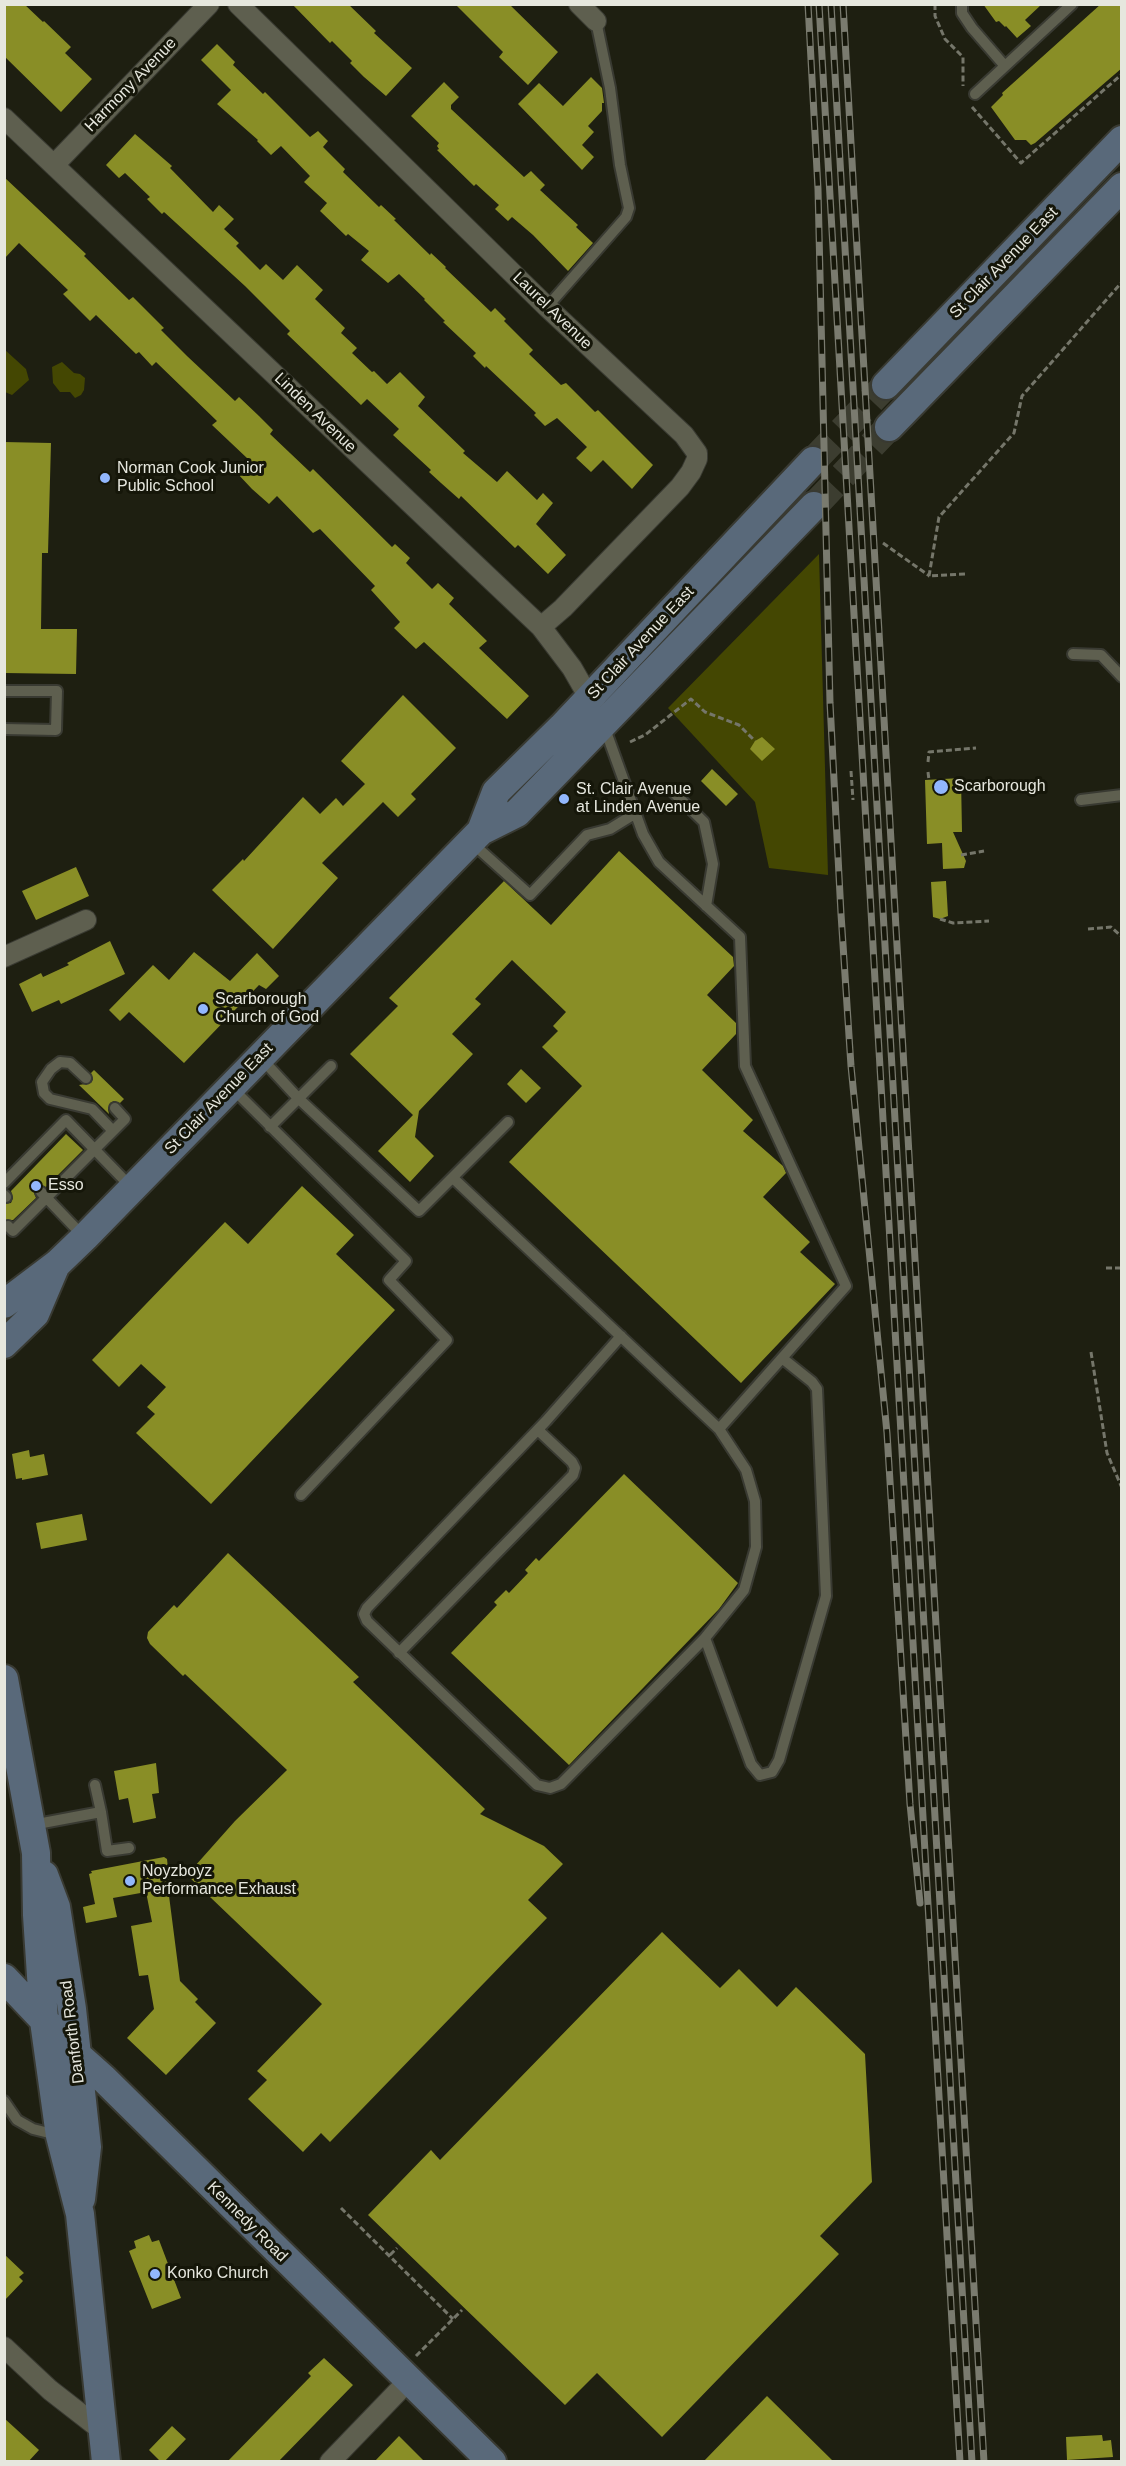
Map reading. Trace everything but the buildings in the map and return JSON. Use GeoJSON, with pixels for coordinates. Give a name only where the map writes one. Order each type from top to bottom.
{"type":"FeatureCollection","features":[{"type":"Feature","properties":{"kind":"main road","name":"St Clair Avenue East"},"geometry":{"type":"LineString","coordinates":[[886,385],[1122,140]]}},
{"type":"Feature","properties":{"kind":"main road","name":"St Clair Avenue East"},"geometry":{"type":"LineString","coordinates":[[889,427],[1122,187]]}},
{"type":"Feature","properties":{"kind":"main road","name":"St Clair Avenue East"},"geometry":{"type":"LineString","coordinates":[[476,836],[496,792],[589,698],[813,461]]}},
{"type":"Feature","properties":{"kind":"main road","name":"St Clair Avenue East"},"geometry":{"type":"LineString","coordinates":[[4,1304],[57,1264],[476,836],[518,813],[814,506]]}},
{"type":"Feature","properties":{"kind":"main road","name":"St Clair Avenue East"},"geometry":{"type":"LineString","coordinates":[[4,1344],[35,1314],[57,1264]]}},
{"type":"Feature","properties":{"kind":"main road","name":"Danforth Road"},"geometry":{"type":"LineString","coordinates":[[4,1679],[36,1853],[37,1914],[44,2021],[60,2136],[80,2214],[106,2462]]}},
{"type":"Feature","properties":{"kind":"main road","name":"Danforth Road"},"geometry":{"type":"LineString","coordinates":[[36,1853],[56,1907],[72,2008],[87,2147],[80,2214]]}},
{"type":"Feature","properties":{"kind":"main road","name":"Kennedy Road"},"geometry":{"type":"LineString","coordinates":[[4,1978],[76,2054],[492,2462]]}},
{"type":"Feature","properties":{"kind":"street","name":"Harmony Avenue"},"geometry":{"type":"LineString","coordinates":[[54,165],[208,4]]}},
{"type":"Feature","properties":{"kind":"street","name":"Laurel Avenue"},"geometry":{"type":"LineString","coordinates":[[238,4],[547,306],[684,435],[697,453],[697,459],[680,487],[542,627]]}},
{"type":"Feature","properties":{"kind":"street"},"geometry":{"type":"LineString","coordinates":[[579,4],[596,21]]}},
{"type":"Feature","properties":{"kind":"street","name":"Linden Avenue"},"geometry":{"type":"LineString","coordinates":[[4,118],[542,627],[572,668],[604,725]]}},
{"type":"Feature","properties":{"kind":"street"},"geometry":{"type":"LineString","coordinates":[[4,957],[86,920]]}},
{"type":"Feature","properties":{"kind":"street"},"geometry":{"type":"LineString","coordinates":[[4,2347],[50,2390],[104,2432]]}},
{"type":"Feature","properties":{"kind":"street"},"geometry":{"type":"LineString","coordinates":[[330,2462],[405,2376]]}},
{"type":"Feature","properties":{"kind":"lane"},"geometry":{"type":"LineString","coordinates":[[962,4],[963,13],[972,28],[1004,65]]}},
{"type":"Feature","properties":{"kind":"lane"},"geometry":{"type":"LineString","coordinates":[[971,98],[1072,4]]}},
{"type":"Feature","properties":{"kind":"lane"},"geometry":{"type":"LineString","coordinates":[[547,306],[626,217],[629,208],[620,165],[610,88],[596,21]]}},
{"type":"Feature","properties":{"kind":"lane"},"geometry":{"type":"LineString","coordinates":[[1073,654],[1101,655],[1122,677]]}},
{"type":"Feature","properties":{"kind":"lane"},"geometry":{"type":"LineString","coordinates":[[4,691],[57,691],[56,730],[4,729]]}},
{"type":"Feature","properties":{"kind":"lane"},"geometry":{"type":"LineString","coordinates":[[604,725],[643,834],[659,862],[740,937],[745,1066],[846,1286],[719,1429]]}},
{"type":"Feature","properties":{"kind":"lane"},"geometry":{"type":"LineString","coordinates":[[673,792],[704,822],[713,864],[706,906]]}},
{"type":"Feature","properties":{"kind":"lane"},"geometry":{"type":"LineString","coordinates":[[1082,800],[1122,795]]}},
{"type":"Feature","properties":{"kind":"lane"},"geometry":{"type":"LineString","coordinates":[[476,836],[530,895],[587,834],[610,829],[636,813]]}},
{"type":"Feature","properties":{"kind":"lane"},"geometry":{"type":"LineString","coordinates":[[260,1057],[298,1098],[419,1211],[508,1122]]}},
{"type":"Feature","properties":{"kind":"lane"},"geometry":{"type":"LineString","coordinates":[[86,1078],[70,1063],[60,1062],[51,1069],[42,1082],[44,1093],[50,1099],[92,1109],[113,1131]]}},
{"type":"Feature","properties":{"kind":"lane"},"geometry":{"type":"LineString","coordinates":[[270,1126],[331,1066]]}},
{"type":"Feature","properties":{"kind":"lane"},"geometry":{"type":"LineString","coordinates":[[231,1086],[406,1261],[389,1280],[447,1340],[301,1494]]}},
{"type":"Feature","properties":{"kind":"lane"},"geometry":{"type":"LineString","coordinates":[[9,1232],[83,1155],[95,1149],[125,1119],[115,1108]]}},
{"type":"Feature","properties":{"kind":"lane"},"geometry":{"type":"LineString","coordinates":[[4,1183],[22,1173],[61,1133],[66,1120],[132,1188]]}},
{"type":"Feature","properties":{"kind":"lane"},"geometry":{"type":"LineString","coordinates":[[453,1178],[621,1336],[719,1429],[746,1470],[755,1501],[756,1547],[744,1590],[705,1638],[561,1784],[550,1788],[537,1785],[399,1653],[364,1614],[538,1430],[621,1336]]}},
{"type":"Feature","properties":{"kind":"lane"},"geometry":{"type":"LineString","coordinates":[[44,1195],[84,1237]]}},
{"type":"Feature","properties":{"kind":"lane"},"geometry":{"type":"LineString","coordinates":[[705,1638],[751,1764],[760,1775],[772,1772],[780,1760],[826,1596],[817,1389],[812,1382],[782,1358]]}},
{"type":"Feature","properties":{"kind":"lane"},"geometry":{"type":"LineString","coordinates":[[399,1653],[573,1475],[575,1468],[572,1462],[538,1430]]}},
{"type":"Feature","properties":{"kind":"lane"},"geometry":{"type":"LineString","coordinates":[[95,1785],[107,1851],[129,1848]]}},
{"type":"Feature","properties":{"kind":"lane"},"geometry":{"type":"LineString","coordinates":[[31,1826],[101,1812]]}},
{"type":"Feature","properties":{"kind":"lane"},"geometry":{"type":"LineString","coordinates":[[4,2101],[17,2120],[33,2129],[60,2136]]}},
{"type":"Feature","properties":{"kind":"path"},"geometry":{"type":"LineString","coordinates":[[935,4],[936,16],[945,39],[963,57],[963,87]]}},
{"type":"Feature","properties":{"kind":"path"},"geometry":{"type":"LineString","coordinates":[[971,98],[1021,163],[1122,74]]}},
{"type":"Feature","properties":{"kind":"path"},"geometry":{"type":"LineString","coordinates":[[929,576],[939,517],[1014,433],[1022,396],[1122,282]]}},
{"type":"Feature","properties":{"kind":"path"},"geometry":{"type":"LineString","coordinates":[[884,543],[929,576],[964,574]]}},
{"type":"Feature","properties":{"kind":"path"},"geometry":{"type":"LineString","coordinates":[[630,742],[645,735],[691,699],[705,712],[739,725],[755,741]]}},
{"type":"Feature","properties":{"kind":"path"},"geometry":{"type":"LineString","coordinates":[[928,762],[929,752],[976,748]]}},
{"type":"Feature","properties":{"kind":"path"},"geometry":{"type":"LineString","coordinates":[[851,771],[853,800]]}},
{"type":"Feature","properties":{"kind":"path"},"geometry":{"type":"LineString","coordinates":[[928,772],[929,780]]}},
{"type":"Feature","properties":{"kind":"path"},"geometry":{"type":"LineString","coordinates":[[961,855],[984,851]]}},
{"type":"Feature","properties":{"kind":"path"},"geometry":{"type":"LineString","coordinates":[[940,919],[953,923],[989,921]]}},
{"type":"Feature","properties":{"kind":"path"},"geometry":{"type":"LineString","coordinates":[[1088,929],[1112,927],[1122,937]]}},
{"type":"Feature","properties":{"kind":"path"},"geometry":{"type":"LineString","coordinates":[[1106,1268],[1122,1268]]}},
{"type":"Feature","properties":{"kind":"path"},"geometry":{"type":"LineString","coordinates":[[1091,1352],[1107,1454],[1122,1488]]}},
{"type":"Feature","properties":{"kind":"path"},"geometry":{"type":"LineString","coordinates":[[341,2208],[453,2319]]}},
{"type":"Feature","properties":{"kind":"path"},"geometry":{"type":"LineString","coordinates":[[389,2255],[397,2248]]}},
{"type":"Feature","properties":{"kind":"path"},"geometry":{"type":"LineString","coordinates":[[405,2376],[462,2310]]}},
{"type":"Feature","properties":{"kind":"shaded area"},"geometry":{"type":"Polygon","coordinates":[[[4,349],[26,369],[29,380],[12,395],[5,392],[4,349]]]}},
{"type":"Feature","properties":{"kind":"shaded area"},"geometry":{"type":"Polygon","coordinates":[[[62,362],[74,373],[85,378],[84,390],[75,398],[70,392],[60,392],[53,383],[52,367],[62,362]]]}},
{"type":"Feature","properties":{"kind":"shaded area"},"geometry":{"type":"Polygon","coordinates":[[[819,554],[828,875],[769,868],[755,802],[668,708],[819,554]]]}},
{"type":"Feature","properties":{"kind":"tunnel"},"geometry":{"type":"LineString","coordinates":[[813,461],[886,385]]}},
{"type":"Feature","properties":{"kind":"tunnel"},"geometry":{"type":"LineString","coordinates":[[814,506],[889,427]]}},
{"type":"Feature","properties":{"kind":"railway"},"geometry":{"type":"LineString","coordinates":[[808,4],[818,189],[830,703],[841,914],[851,1066],[887,1433],[910,1804],[920,1903]]}},
{"type":"Feature","properties":{"kind":"railway"},"geometry":{"type":"LineString","coordinates":[[819,4],[960,2462]]}},
{"type":"Feature","properties":{"kind":"railway"},"geometry":{"type":"LineString","coordinates":[[831,4],[972,2462]]}},
{"type":"Feature","properties":{"kind":"railway"},"geometry":{"type":"LineString","coordinates":[[843,4],[984,2462]]}},
{"type":"Feature","properties":{"kind":"place","name":"Norman Cook Junior Public School"},"geometry":{"type":"Point","coordinates":[105,478]}},
{"type":"Feature","properties":{"kind":"place","name":"Scarborough"},"geometry":{"type":"Point","coordinates":[941,787]}},
{"type":"Feature","properties":{"kind":"place","name":"St. Clair Avenue at Linden Avenue"},"geometry":{"type":"Point","coordinates":[564,799]}},
{"type":"Feature","properties":{"kind":"place","name":"Scarborough Church of God"},"geometry":{"type":"Point","coordinates":[203,1009]}},
{"type":"Feature","properties":{"kind":"place","name":"Esso"},"geometry":{"type":"Point","coordinates":[36,1186]}},
{"type":"Feature","properties":{"kind":"place","name":"Noyzboyz Performance Exhaust"},"geometry":{"type":"Point","coordinates":[130,1881]}},
{"type":"Feature","properties":{"kind":"place","name":"Konko Church"},"geometry":{"type":"Point","coordinates":[155,2274]}}]}
